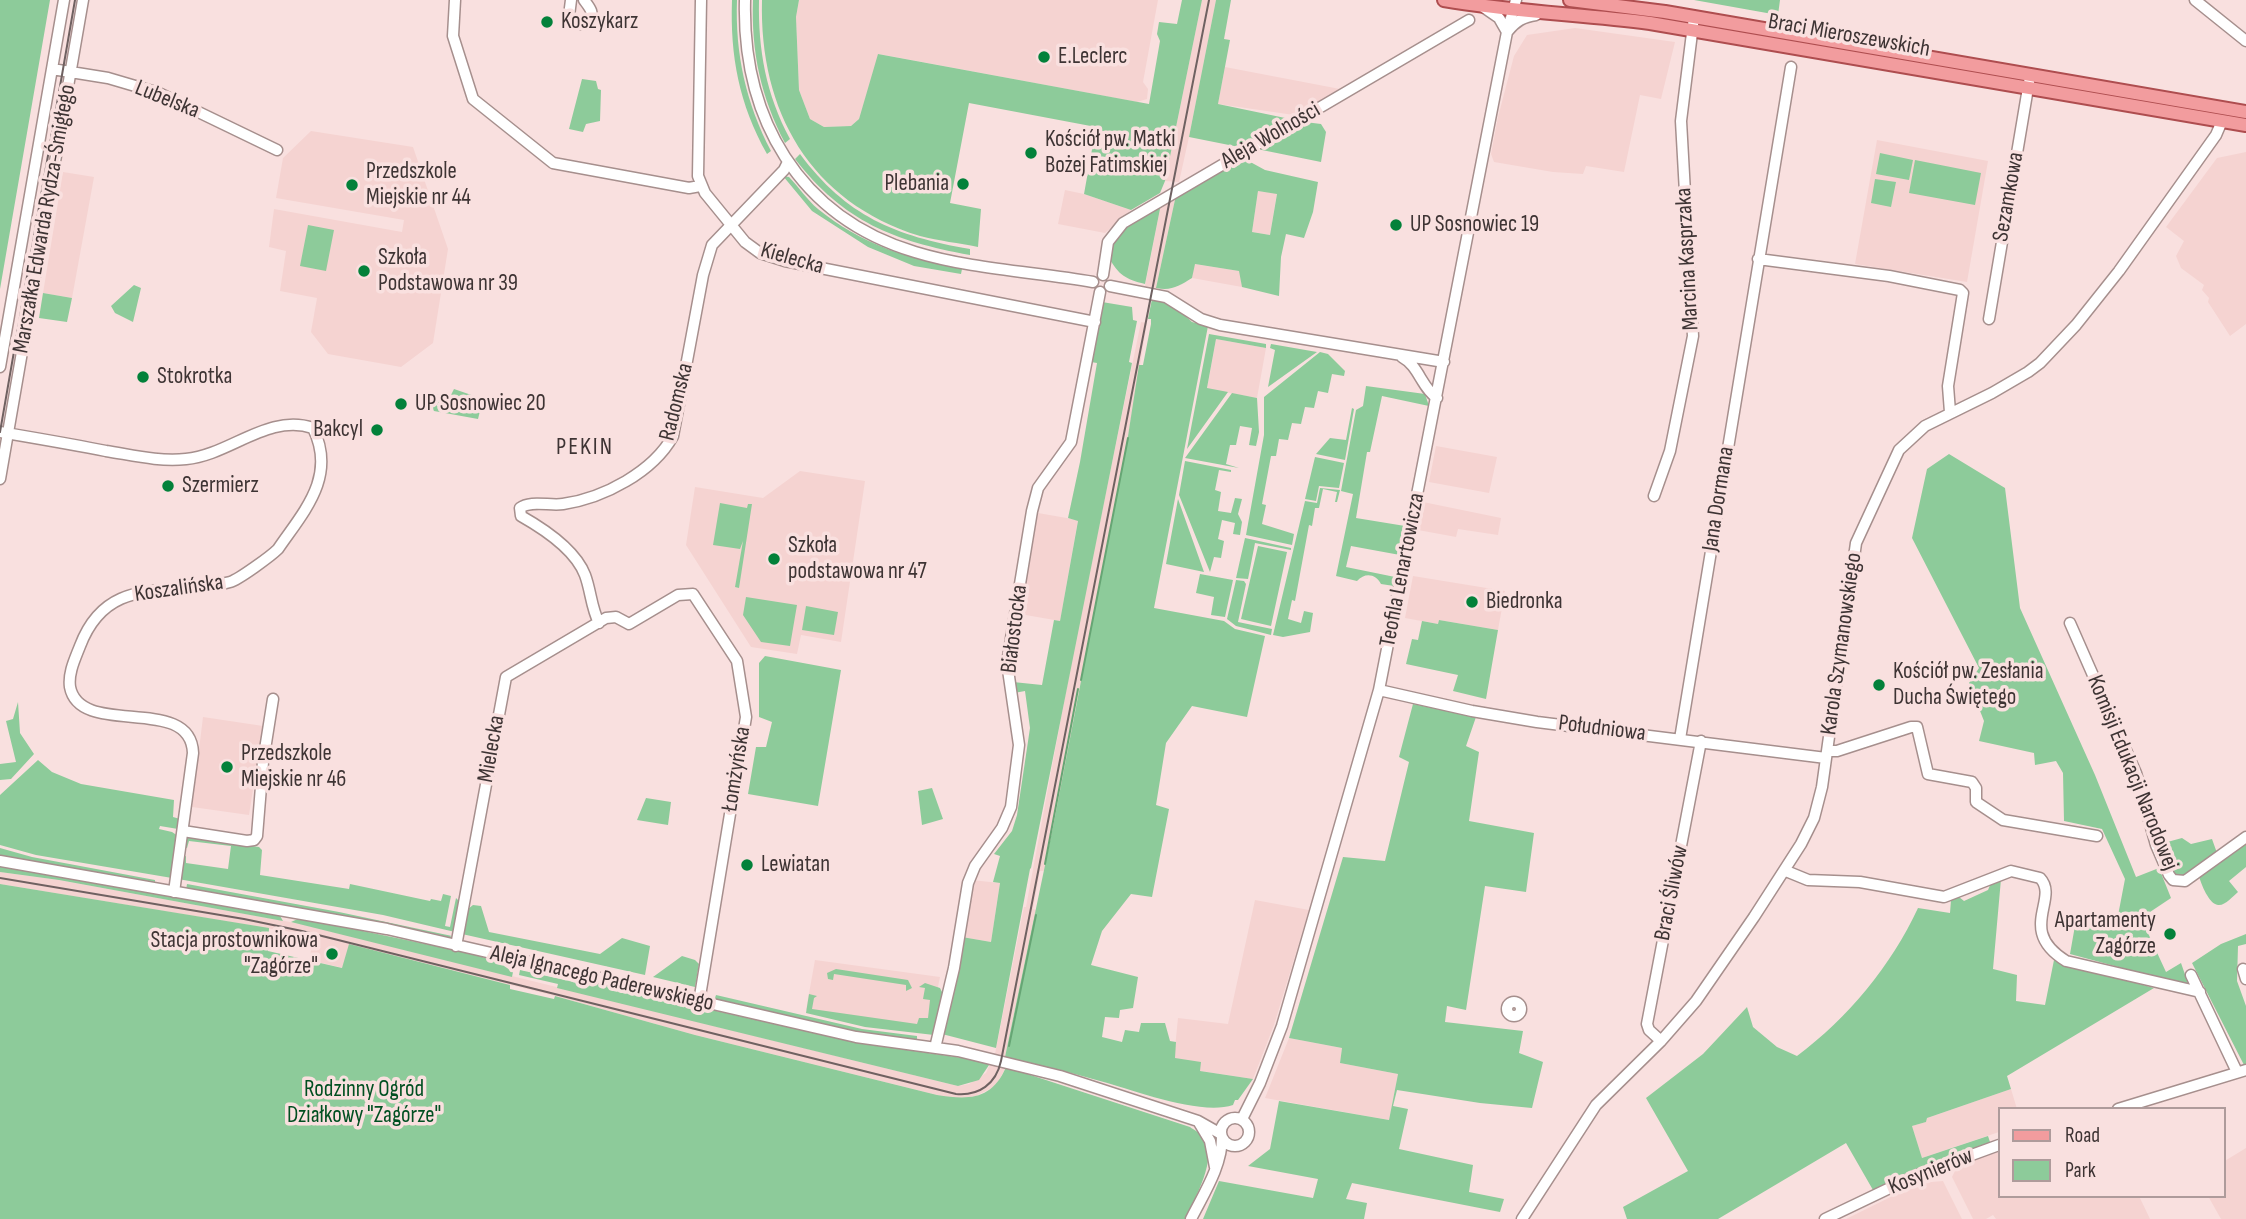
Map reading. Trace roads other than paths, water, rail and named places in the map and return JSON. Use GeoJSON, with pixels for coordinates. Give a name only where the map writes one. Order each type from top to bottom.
{"type":"FeatureCollection","features":[{"type":"Feature","properties":{"kind":"main road","name":"Braci Mieroszewskich"},"geometry":{"type":"LineString","coordinates":[[1444,0],[1482,6],[1514,4],[1650,23],[1692,23]]}},
{"type":"Feature","properties":{"kind":"main road","name":"Braci Mieroszewskich"},"geometry":{"type":"LineString","coordinates":[[1570,0],[2029,81],[2246,125]]}},
{"type":"Feature","properties":{"kind":"main road","name":"Braci Mieroszewskich"},"geometry":{"type":"LineString","coordinates":[[2029,81],[2198,103],[2246,113]]}},
{"type":"Feature","properties":{"kind":"main road"},"geometry":{"type":"LineString","coordinates":[[2198,103],[2211,109],[2222,121],[2227,117],[2246,113]]}},
{"type":"Feature","properties":{"kind":"street","name":"Marszałka Edwarda Rydza-Śmigłego"},"geometry":{"type":"LineString","coordinates":[[0,367],[64,0]]}},
{"type":"Feature","properties":{"kind":"street","name":"Marszałka Edwarda Rydza-Śmigłego"},"geometry":{"type":"LineString","coordinates":[[0,479],[4,433],[83,0]]}},
{"type":"Feature","properties":{"kind":"street"},"geometry":{"type":"LineString","coordinates":[[455,0],[453,36],[471,96],[553,163],[689,188],[700,187],[697,154],[701,0]]}},
{"type":"Feature","properties":{"kind":"street"},"geometry":{"type":"LineString","coordinates":[[571,0],[569,16],[580,24],[590,21],[592,16],[592,11],[584,0]]}},
{"type":"Feature","properties":{"kind":"street"},"geometry":{"type":"LineString","coordinates":[[745,0],[745,40],[755,90],[773,137],[788,162],[812,192],[828,206],[870,233],[927,255],[1093,282]]}},
{"type":"Feature","properties":{"kind":"street"},"geometry":{"type":"LineString","coordinates":[[2195,0],[2246,41]]}},
{"type":"Feature","properties":{"kind":"street","name":"Teofila Lenartowicza"},"geometry":{"type":"LineString","coordinates":[[1242,1119],[1282,1026],[1379,690],[1514,4]]}},
{"type":"Feature","properties":{"kind":"street"},"geometry":{"type":"LineString","coordinates":[[1482,6],[1499,18],[1507,32],[1514,23],[1524,17],[1552,11]]}},
{"type":"Feature","properties":{"kind":"street","name":"Aleja Wolności"},"geometry":{"type":"LineString","coordinates":[[1102,275],[1108,242],[1123,223],[1469,19]]}},
{"type":"Feature","properties":{"kind":"street","name":"Marcina Kasprzaka"},"geometry":{"type":"LineString","coordinates":[[1654,496],[1670,451],[1693,336],[1681,128],[1692,23]]}},
{"type":"Feature","properties":{"kind":"street","name":"Jana Dormana"},"geometry":{"type":"LineString","coordinates":[[1680,739],[1791,66]]}},
{"type":"Feature","properties":{"kind":"street","name":"Lubelska"},"geometry":{"type":"LineString","coordinates":[[52,69],[108,78],[159,93],[276,150]]}},
{"type":"Feature","properties":{"kind":"street","name":"Sezamkowa"},"geometry":{"type":"LineString","coordinates":[[1989,319],[2029,81]]}},
{"type":"Feature","properties":{"kind":"street","name":"Karola Szymanowskiego"},"geometry":{"type":"LineString","coordinates":[[1522,1219],[1596,1105],[1661,1041],[1696,1001],[1786,871],[1814,818],[1827,755],[1856,543],[1899,450],[1925,426],[2028,373],[2076,325],[2119,271],[2216,135],[2222,121]]}},
{"type":"Feature","properties":{"kind":"street","name":"Radomska"},"geometry":{"type":"LineString","coordinates":[[599,623],[584,572],[578,563],[557,540],[522,516],[520,508],[528,504],[565,504],[607,490],[654,460],[666,449],[673,436],[708,255],[717,236],[784,170],[788,162]]}},
{"type":"Feature","properties":{"kind":"street","name":"Kielecka"},"geometry":{"type":"LineString","coordinates":[[700,187],[751,248],[781,260],[1095,322]]}},
{"type":"Feature","properties":{"kind":"street"},"geometry":{"type":"LineString","coordinates":[[1758,259],[1885,276],[1960,290],[1963,293],[1948,386],[1950,412]]}},
{"type":"Feature","properties":{"kind":"street"},"geometry":{"type":"LineString","coordinates":[[1102,275],[1109,280],[1110,285],[1106,291],[1100,292],[1093,287],[1093,282],[1095,277],[1102,275]]}},
{"type":"Feature","properties":{"kind":"street"},"geometry":{"type":"LineString","coordinates":[[1110,285],[1166,297],[1200,318],[1220,325],[1444,362]]}},
{"type":"Feature","properties":{"kind":"street","name":"Białostocka"},"geometry":{"type":"LineString","coordinates":[[935,1048],[954,968],[968,883],[975,866],[1002,828],[1011,807],[1019,745],[1007,663],[1032,511],[1042,482],[1071,442],[1100,292]]}},
{"type":"Feature","properties":{"kind":"street"},"geometry":{"type":"LineString","coordinates":[[1395,354],[1413,364],[1437,398]]}},
{"type":"Feature","properties":{"kind":"street","name":"Koszalińska"},"geometry":{"type":"LineString","coordinates":[[4,433],[156,460],[205,456],[263,431],[287,424],[313,428],[320,441],[322,464],[318,488],[271,556],[232,582],[140,592],[117,600],[108,605],[92,624],[77,653],[69,678],[74,698],[82,705],[98,712],[169,723],[178,726],[188,735],[192,753],[174,892]]}},
{"type":"Feature","properties":{"kind":"street","name":"Łomżyńska"},"geometry":{"type":"LineString","coordinates":[[616,617],[629,624],[678,595],[693,594],[733,651],[740,668],[746,729],[699,1002]]}},
{"type":"Feature","properties":{"kind":"street","name":"Mielecka"},"geometry":{"type":"LineString","coordinates":[[456,946],[506,677],[599,623],[616,617]]}},
{"type":"Feature","properties":{"kind":"street","name":"Komisji Edukacji Narodowej"},"geometry":{"type":"LineString","coordinates":[[2070,624],[2136,773],[2156,845],[2169,875],[2179,881],[2191,878],[2246,837]]}},
{"type":"Feature","properties":{"kind":"street","name":"Południowa"},"geometry":{"type":"LineString","coordinates":[[1379,690],[1472,711],[1537,722],[1827,755]]}},
{"type":"Feature","properties":{"kind":"street"},"geometry":{"type":"LineString","coordinates":[[183,831],[247,841],[254,840],[257,836],[263,762],[273,699]]}},
{"type":"Feature","properties":{"kind":"street"},"geometry":{"type":"LineString","coordinates":[[1827,755],[1914,726],[1920,732],[1928,774],[1972,782],[1976,788],[1976,802],[2003,820],[2097,836]]}},
{"type":"Feature","properties":{"kind":"street","name":"Braci Śliwów"},"geometry":{"type":"LineString","coordinates":[[1661,1041],[1649,1030],[1647,1024],[1701,741]]}},
{"type":"Feature","properties":{"kind":"street","name":"Aleja Ignacego Paderewskiego"},"geometry":{"type":"LineString","coordinates":[[0,861],[387,929],[856,1037],[992,1059],[1060,1076],[1222,1131]]}},
{"type":"Feature","properties":{"kind":"street"},"geometry":{"type":"LineString","coordinates":[[1786,871],[1808,880],[1860,882],[1944,897],[2011,871],[2040,878],[2046,887],[2040,926],[2044,940],[2054,954],[2066,961],[2200,992]]}},
{"type":"Feature","properties":{"kind":"street"},"geometry":{"type":"LineString","coordinates":[[2125,1107],[2242,1071],[2191,975]]}},
{"type":"Feature","properties":{"kind":"street"},"geometry":{"type":"LineString","coordinates":[[1191,1219],[1215,1171],[1222,1148],[1222,1131],[1233,1117],[1242,1119],[1248,1125],[1250,1133],[1243,1144],[1236,1146],[1227,1144],[1222,1131]]}},
{"type":"Feature","properties":{"kind":"street"},"geometry":{"type":"LineString","coordinates":[[1198,1121],[1210,1141],[1215,1171]]}},
{"type":"Feature","properties":{"kind":"street"},"geometry":{"type":"LineString","coordinates":[[1215,1171],[1236,1146]]}},
{"type":"Feature","properties":{"kind":"street","name":"Kosynierów"},"geometry":{"type":"LineString","coordinates":[[1825,1219],[1917,1175],[1997,1146]]}},
{"type":"Feature","properties":{"kind":"waterway"},"geometry":{"type":"LineString","coordinates":[[1081,680],[1128,438]]}},
{"type":"Feature","properties":{"kind":"waterway"},"geometry":{"type":"LineString","coordinates":[[1045,864],[1078,689]]}},
{"type":"Feature","properties":{"kind":"waterway"},"geometry":{"type":"LineString","coordinates":[[1009,1046],[1036,915]]}},
{"type":"Feature","properties":{"kind":"tram line"},"geometry":{"type":"LineString","coordinates":[[0,432],[75,0]]}},
{"type":"Feature","properties":{"kind":"tram line"},"geometry":{"type":"LineString","coordinates":[[0,878],[302,931],[956,1094],[972,1093],[985,1087],[995,1076],[1001,1061],[1209,0]]}},
{"type":"Feature","properties":{"kind":"place","name":"Koszykarz"},"geometry":{"type":"Point","coordinates":[547,22]}},
{"type":"Feature","properties":{"kind":"place","name":"E.Leclerc"},"geometry":{"type":"Point","coordinates":[1044,57]}},
{"type":"Feature","properties":{"kind":"place","name":"Kościół pw. Matki Bożej Fatimskiej"},"geometry":{"type":"Point","coordinates":[1031,153]}},
{"type":"Feature","properties":{"kind":"place","name":"Plebania"},"geometry":{"type":"Point","coordinates":[963,184]}},
{"type":"Feature","properties":{"kind":"place","name":"Przedszkole Miejskie nr 44"},"geometry":{"type":"Point","coordinates":[352,185]}},
{"type":"Feature","properties":{"kind":"place","name":"UP Sosnowiec 19"},"geometry":{"type":"Point","coordinates":[1396,225]}},
{"type":"Feature","properties":{"kind":"place","name":"Szkoła Podstawowa nr 39"},"geometry":{"type":"Point","coordinates":[364,271]}},
{"type":"Feature","properties":{"kind":"place","name":"Stokrotka"},"geometry":{"type":"Point","coordinates":[143,377]}},
{"type":"Feature","properties":{"kind":"place","name":"UP Sosnowiec 20"},"geometry":{"type":"Point","coordinates":[401,404]}},
{"type":"Feature","properties":{"kind":"place","name":"Bakcyl"},"geometry":{"type":"Point","coordinates":[377,430]}},
{"type":"Feature","properties":{"kind":"place","name":"Szermierz"},"geometry":{"type":"Point","coordinates":[168,486]}},
{"type":"Feature","properties":{"kind":"place","name":"Szkoła podstawowa nr 47"},"geometry":{"type":"Point","coordinates":[774,559]}},
{"type":"Feature","properties":{"kind":"place","name":"Biedronka"},"geometry":{"type":"Point","coordinates":[1472,602]}},
{"type":"Feature","properties":{"kind":"place","name":"Kościół pw. Zesłania Ducha Świętego"},"geometry":{"type":"Point","coordinates":[1879,685]}},
{"type":"Feature","properties":{"kind":"place","name":"Przedszkole Miejskie nr 46"},"geometry":{"type":"Point","coordinates":[227,767]}},
{"type":"Feature","properties":{"kind":"place","name":"Lewiatan"},"geometry":{"type":"Point","coordinates":[747,865]}},
{"type":"Feature","properties":{"kind":"place","name":"Apartamenty Zagórze"},"geometry":{"type":"Point","coordinates":[2170,934]}},
{"type":"Feature","properties":{"kind":"place","name":"Stacja prostownikowa \"Zagórze\""},"geometry":{"type":"Point","coordinates":[332,954]}},
{"type":"Feature","properties":{"kind":"district","name":"PEKIN"},"geometry":{"type":"Point","coordinates":[585,448]}},
{"type":"Feature","properties":{"kind":"park label","name":"Rodzinny Ogród Działkowy \"Zagórze\""},"geometry":{"type":"Point","coordinates":[364,1103]}}]}
